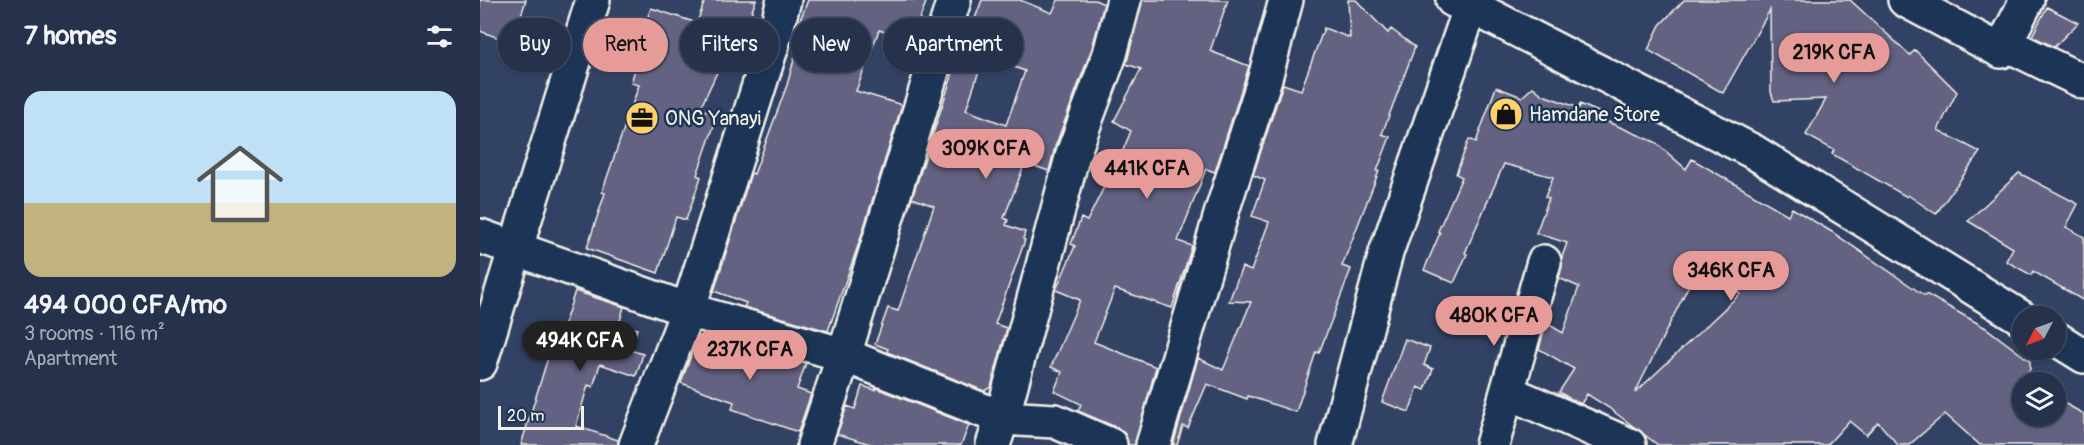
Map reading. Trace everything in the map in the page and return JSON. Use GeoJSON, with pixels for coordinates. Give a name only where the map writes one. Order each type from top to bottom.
{"type":"FeatureCollection","features":[{"type":"Feature","properties":{"kind":"street"},"geometry":{"type":"LineString","coordinates":[[480,363],[593,0]]}},
{"type":"Feature","properties":{"kind":"street"},"geometry":{"type":"LineString","coordinates":[[636,445],[688,310],[769,56],[784,0]]}},
{"type":"Feature","properties":{"kind":"street"},"geometry":{"type":"LineString","coordinates":[[814,445],[954,0]]}},
{"type":"Feature","properties":{"kind":"street"},"geometry":{"type":"LineString","coordinates":[[997,431],[1073,154],[1110,54],[1124,0]]}},
{"type":"Feature","properties":{"kind":"street"},"geometry":{"type":"LineString","coordinates":[[1153,445],[1220,219],[1265,78],[1286,0]]}},
{"type":"Feature","properties":{"kind":"street"},"geometry":{"type":"LineString","coordinates":[[1905,0],[2001,51]]}},
{"type":"Feature","properties":{"kind":"street"},"geometry":{"type":"LineString","coordinates":[[2001,51],[2027,0]]}},
{"type":"Feature","properties":{"kind":"street"},"geometry":{"type":"LineString","coordinates":[[1335,445],[1386,253],[1466,2],[1754,152],[2012,312]]}},
{"type":"Feature","properties":{"kind":"street"},"geometry":{"type":"LineString","coordinates":[[2001,51],[2008,45],[2084,82]]}},
{"type":"Feature","properties":{"kind":"street"},"geometry":{"type":"LineString","coordinates":[[480,236],[688,310],[844,355],[997,431],[1055,421],[1110,445]]}},
{"type":"Feature","properties":{"kind":"street"},"geometry":{"type":"LineString","coordinates":[[1492,445],[1544,262]]}},
{"type":"Feature","properties":{"kind":"street"},"geometry":{"type":"LineString","coordinates":[[2066,345],[2084,356]]}},
{"type":"Feature","properties":{"kind":"street"},"geometry":{"type":"LineString","coordinates":[[1508,392],[1629,445]]}},
{"type":"Feature","properties":{"kind":"building"},"geometry":{"type":"Polygon","coordinates":[[[480,0],[526,0],[520,18],[498,18],[498,38],[480,31],[480,0]]]}},
{"type":"Feature","properties":{"kind":"building"},"geometry":{"type":"Polygon","coordinates":[[[705,0],[756,0],[749,18],[699,18],[705,0]]]}},
{"type":"Feature","properties":{"kind":"building"},"geometry":{"type":"Polygon","coordinates":[[[808,0],[927,0],[920,18],[883,18],[883,31],[879,30],[871,51],[871,18],[801,18],[808,0]]]}},
{"type":"Feature","properties":{"kind":"building"},"geometry":{"type":"Polygon","coordinates":[[[982,0],[1020,0],[1052,13],[1058,0],[1095,0],[1104,4],[1092,48],[1055,147],[1049,171],[1025,163],[1004,218],[1008,220],[1006,225],[1025,232],[1023,239],[1025,240],[995,324],[1007,328],[991,387],[984,391],[887,352],[888,349],[875,344],[888,308],[898,311],[934,206],[912,198],[953,72],[979,72],[966,110],[1006,125],[1025,71],[1023,70],[1023,18],[975,18],[982,0]]]}},
{"type":"Feature","properties":{"kind":"building"},"geometry":{"type":"Polygon","coordinates":[[[1142,0],[1228,0],[1210,51],[1249,66],[1215,172],[1206,169],[1178,241],[1192,246],[1172,308],[1115,289],[1094,342],[1156,367],[1135,445],[1128,445],[1125,434],[1118,428],[1078,411],[1081,404],[1054,391],[1062,372],[1051,367],[1080,300],[1056,290],[1075,246],[1071,244],[1081,218],[1087,221],[1110,175],[1112,176],[1131,131],[1114,121],[1141,69],[1126,64],[1142,0]]]}},
{"type":"Feature","properties":{"kind":"building"},"geometry":{"type":"Polygon","coordinates":[[[1348,0],[1356,0],[1388,33],[1391,29],[1415,47],[1382,134],[1390,137],[1377,171],[1379,171],[1342,266],[1351,269],[1319,353],[1316,352],[1296,412],[1248,396],[1247,399],[1207,384],[1188,428],[1183,426],[1177,445],[1173,445],[1198,358],[1223,370],[1251,302],[1229,301],[1242,267],[1251,271],[1269,222],[1252,216],[1265,180],[1253,175],[1283,84],[1301,90],[1324,28],[1350,38],[1348,0]]]}},
{"type":"Feature","properties":{"kind":"building"},"geometry":{"type":"Polygon","coordinates":[[[1684,0],[1850,0],[1910,55],[1915,50],[1957,92],[1938,130],[1980,152],[1936,214],[1908,195],[1907,197],[1832,154],[1834,150],[1806,135],[1826,99],[1774,101],[1771,92],[1770,10],[1723,93],[1648,50],[1660,25],[1684,0]]]}},
{"type":"Feature","properties":{"kind":"building"},"geometry":{"type":"Polygon","coordinates":[[[2047,7],[2078,23],[2054,47],[2032,36],[2047,7]]]}},
{"type":"Feature","properties":{"kind":"building"},"geometry":{"type":"Polygon","coordinates":[[[651,8],[682,18],[680,72],[717,72],[700,109],[718,114],[697,175],[701,177],[686,220],[676,217],[658,273],[587,248],[605,193],[602,192],[639,85],[631,83],[634,72],[668,72],[668,18],[647,18],[651,8]]]}},
{"type":"Feature","properties":{"kind":"building"},"geometry":{"type":"Polygon","coordinates":[[[791,71],[863,72],[856,91],[902,105],[860,240],[828,331],[744,307],[746,303],[714,291],[751,173],[754,174],[791,71]]]}},
{"type":"Feature","properties":{"kind":"building"},"geometry":{"type":"Polygon","coordinates":[[[1496,87],[1522,97],[1533,87],[1543,95],[1579,108],[1580,104],[1603,114],[1601,119],[1655,142],[1686,169],[1692,159],[1788,215],[1792,208],[1832,232],[1925,296],[1926,294],[1986,328],[2012,348],[2012,360],[2030,361],[2028,372],[2012,372],[2012,426],[2066,426],[2066,404],[2084,414],[2084,445],[1980,445],[1945,414],[1909,445],[1898,445],[1878,422],[1866,435],[1849,421],[1827,445],[1658,445],[1587,394],[1581,404],[1559,392],[1574,369],[1539,349],[1546,323],[1563,333],[1579,287],[1559,278],[1567,243],[1536,233],[1549,198],[1545,197],[1553,177],[1504,164],[1454,283],[1424,270],[1462,177],[1456,174],[1469,139],[1476,142],[1496,87]],[[1702,259],[1635,393],[1740,294],[1702,259]]]}},
{"type":"Feature","properties":{"kind":"building"},"geometry":{"type":"Polygon","coordinates":[[[2019,173],[2078,204],[2066,227],[2084,237],[2084,301],[2033,271],[2031,275],[2006,261],[2013,248],[1968,221],[2019,173]]]}},
{"type":"Feature","properties":{"kind":"building"},"geometry":{"type":"Polygon","coordinates":[[[575,291],[624,307],[619,324],[637,329],[630,350],[643,354],[636,376],[600,364],[593,387],[588,385],[576,426],[618,440],[618,445],[521,445],[550,351],[555,353],[575,291]]]}},
{"type":"Feature","properties":{"kind":"building"},"geometry":{"type":"Polygon","coordinates":[[[1482,303],[1510,313],[1505,329],[1477,313],[1482,303]]]}},
{"type":"Feature","properties":{"kind":"building"},"geometry":{"type":"Polygon","coordinates":[[[698,336],[731,348],[733,342],[806,363],[797,389],[811,394],[798,432],[732,409],[734,402],[681,383],[698,336]]]}},
{"type":"Feature","properties":{"kind":"building"},"geometry":{"type":"Polygon","coordinates":[[[1405,339],[1430,348],[1424,365],[1433,369],[1425,390],[1418,387],[1409,412],[1382,402],[1405,339]]]}},
{"type":"Feature","properties":{"kind":"building"},"geometry":{"type":"Polygon","coordinates":[[[862,386],[875,390],[876,388],[969,425],[961,445],[874,445],[837,434],[847,406],[855,409],[862,386]]]}},
{"type":"Feature","properties":{"kind":"place","name":"Hamdane Store"},"geometry":{"type":"Point","coordinates":[1506,114]}},
{"type":"Feature","properties":{"kind":"place","name":"ONG Yanayi"},"geometry":{"type":"Point","coordinates":[642,118]}}]}
